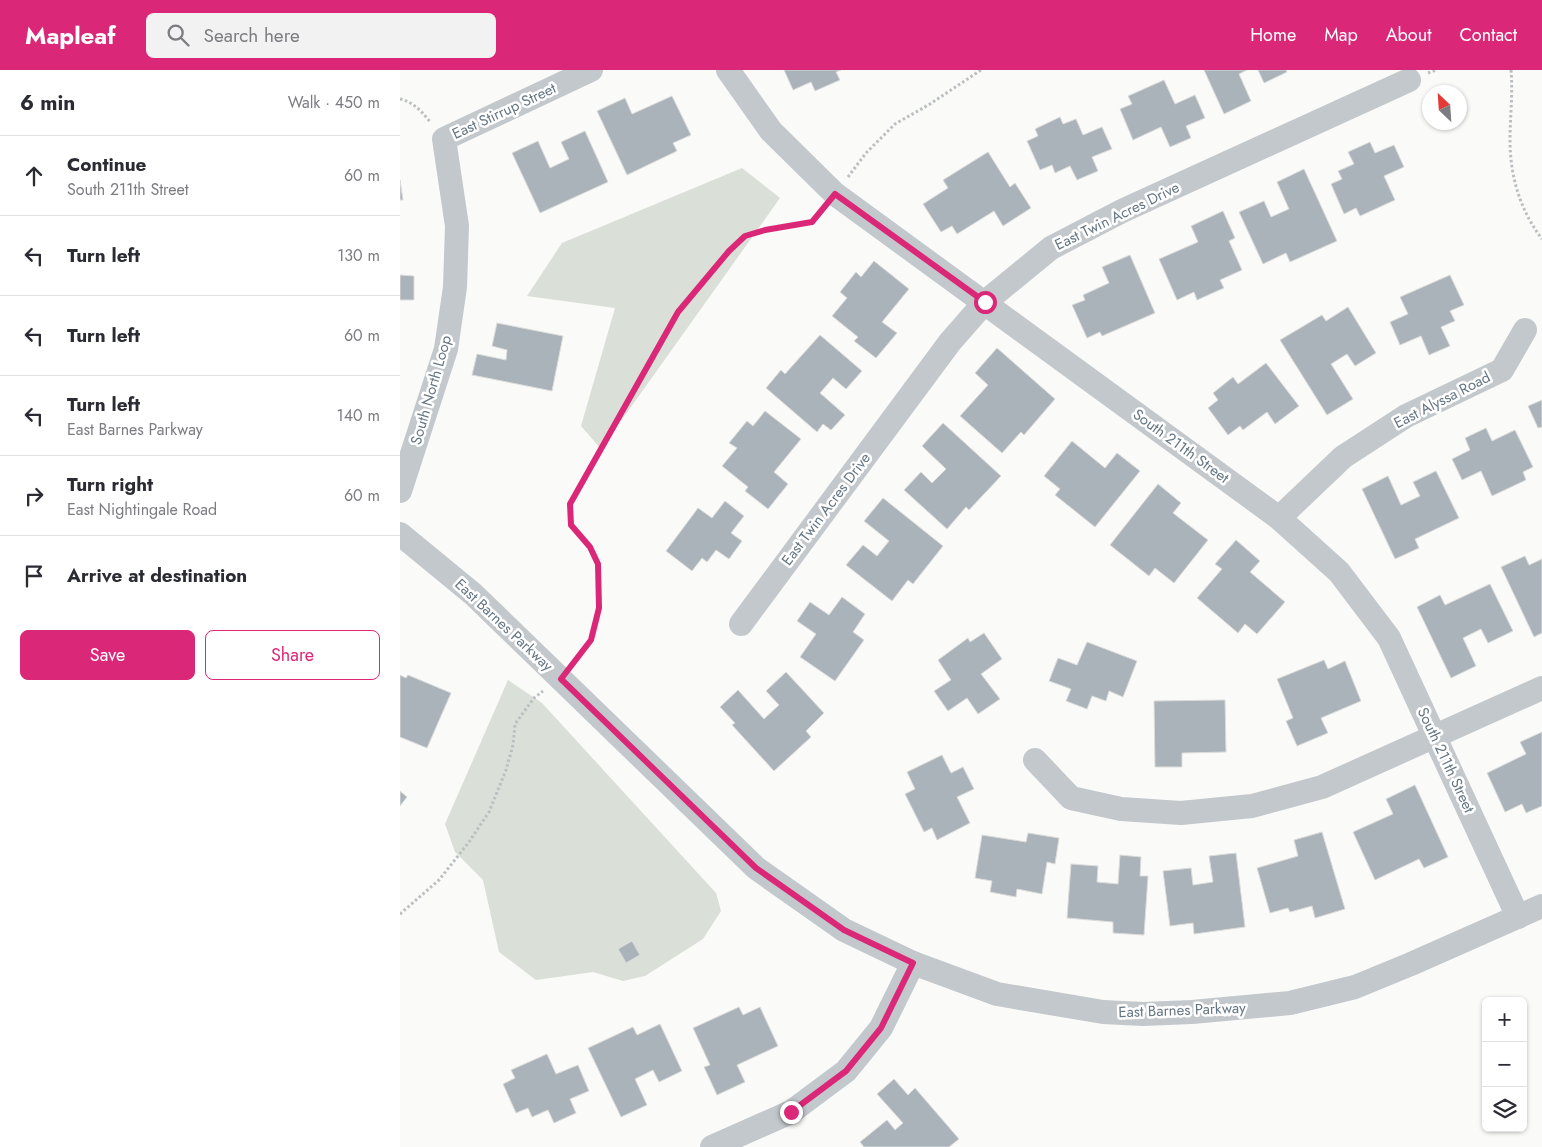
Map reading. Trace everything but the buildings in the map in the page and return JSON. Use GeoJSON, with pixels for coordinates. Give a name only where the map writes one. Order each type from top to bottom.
{"type":"FeatureCollection","features":[{"type":"Feature","properties":{"kind":"street","name":"East Stirrup Street"},"geometry":{"type":"LineString","coordinates":[[444,139],[591,70]]}},
{"type":"Feature","properties":{"kind":"street","name":"South 211th Street"},"geometry":{"type":"LineString","coordinates":[[728,70],[771,131],[835,194],[1279,518],[1339,572],[1389,638],[1518,917]]}},
{"type":"Feature","properties":{"kind":"street","name":"East Twin Acres Drive"},"geometry":{"type":"LineString","coordinates":[[741,624],[950,342],[985,302],[1051,248],[1114,215],[1409,80]]}},
{"type":"Feature","properties":{"kind":"street","name":"South North Loop"},"geometry":{"type":"LineString","coordinates":[[400,491],[446,349],[455,287],[457,226],[444,139]]}},
{"type":"Feature","properties":{"kind":"street","name":"East Alyssa Road"},"geometry":{"type":"LineString","coordinates":[[1279,518],[1343,458],[1406,416],[1502,370],[1525,330]]}},
{"type":"Feature","properties":{"kind":"street","name":"East Barnes Parkway"},"geometry":{"type":"LineString","coordinates":[[400,534],[473,594],[756,868],[844,930],[913,963],[997,994],[1103,1012],[1143,1014],[1192,1012],[1290,1003],[1355,987],[1542,906]]}},
{"type":"Feature","properties":{"kind":"street"},"geometry":{"type":"LineString","coordinates":[[1035,760],[1071,798],[1121,809],[1181,813],[1252,806],[1322,787],[1542,688]]}},
{"type":"Feature","properties":{"kind":"street"},"geometry":{"type":"LineString","coordinates":[[712,1147],[791,1112],[846,1071],[881,1028],[913,963]]}},
{"type":"Feature","properties":{"kind":"path"},"geometry":{"type":"LineString","coordinates":[[400,914],[439,880],[470,842],[489,812],[506,770],[513,745],[516,724],[534,698],[561,679],[591,640],[599,608],[598,564],[590,547],[571,525],[570,504],[678,312],[729,251],[745,236],[765,230],[812,222],[866,153],[894,124],[930,104],[981,70]]}},
{"type":"Feature","properties":{"kind":"path"},"geometry":{"type":"LineString","coordinates":[[1511,70],[1513,87],[1510,141],[1512,175],[1520,201],[1542,239]]}},
{"type":"Feature","properties":{"kind":"path"},"geometry":{"type":"LineString","coordinates":[[400,99],[406,100],[421,110],[444,139]]}},
{"type":"Feature","properties":{"kind":"shaded area"},"geometry":{"type":"Polygon","coordinates":[[[742,168],[780,198],[601,449],[581,426],[615,308],[527,296],[562,243],[742,168]]]}},
{"type":"Feature","properties":{"kind":"shaded area"},"geometry":{"type":"Polygon","coordinates":[[[508,680],[542,703],[716,893],[721,911],[703,939],[645,976],[623,981],[593,972],[536,980],[499,952],[483,880],[455,852],[445,824],[508,680]]]}},
{"type":"Feature","properties":{"kind":"route"},"geometry":{"type":"LineString","coordinates":[[791,1112],[846,1071],[881,1028],[913,963],[844,930],[756,868],[561,679],[591,640],[599,608],[598,564],[590,547],[571,525],[570,504],[678,312],[729,251],[745,236],[765,230],[812,222],[835,194],[985,302]]}}]}
